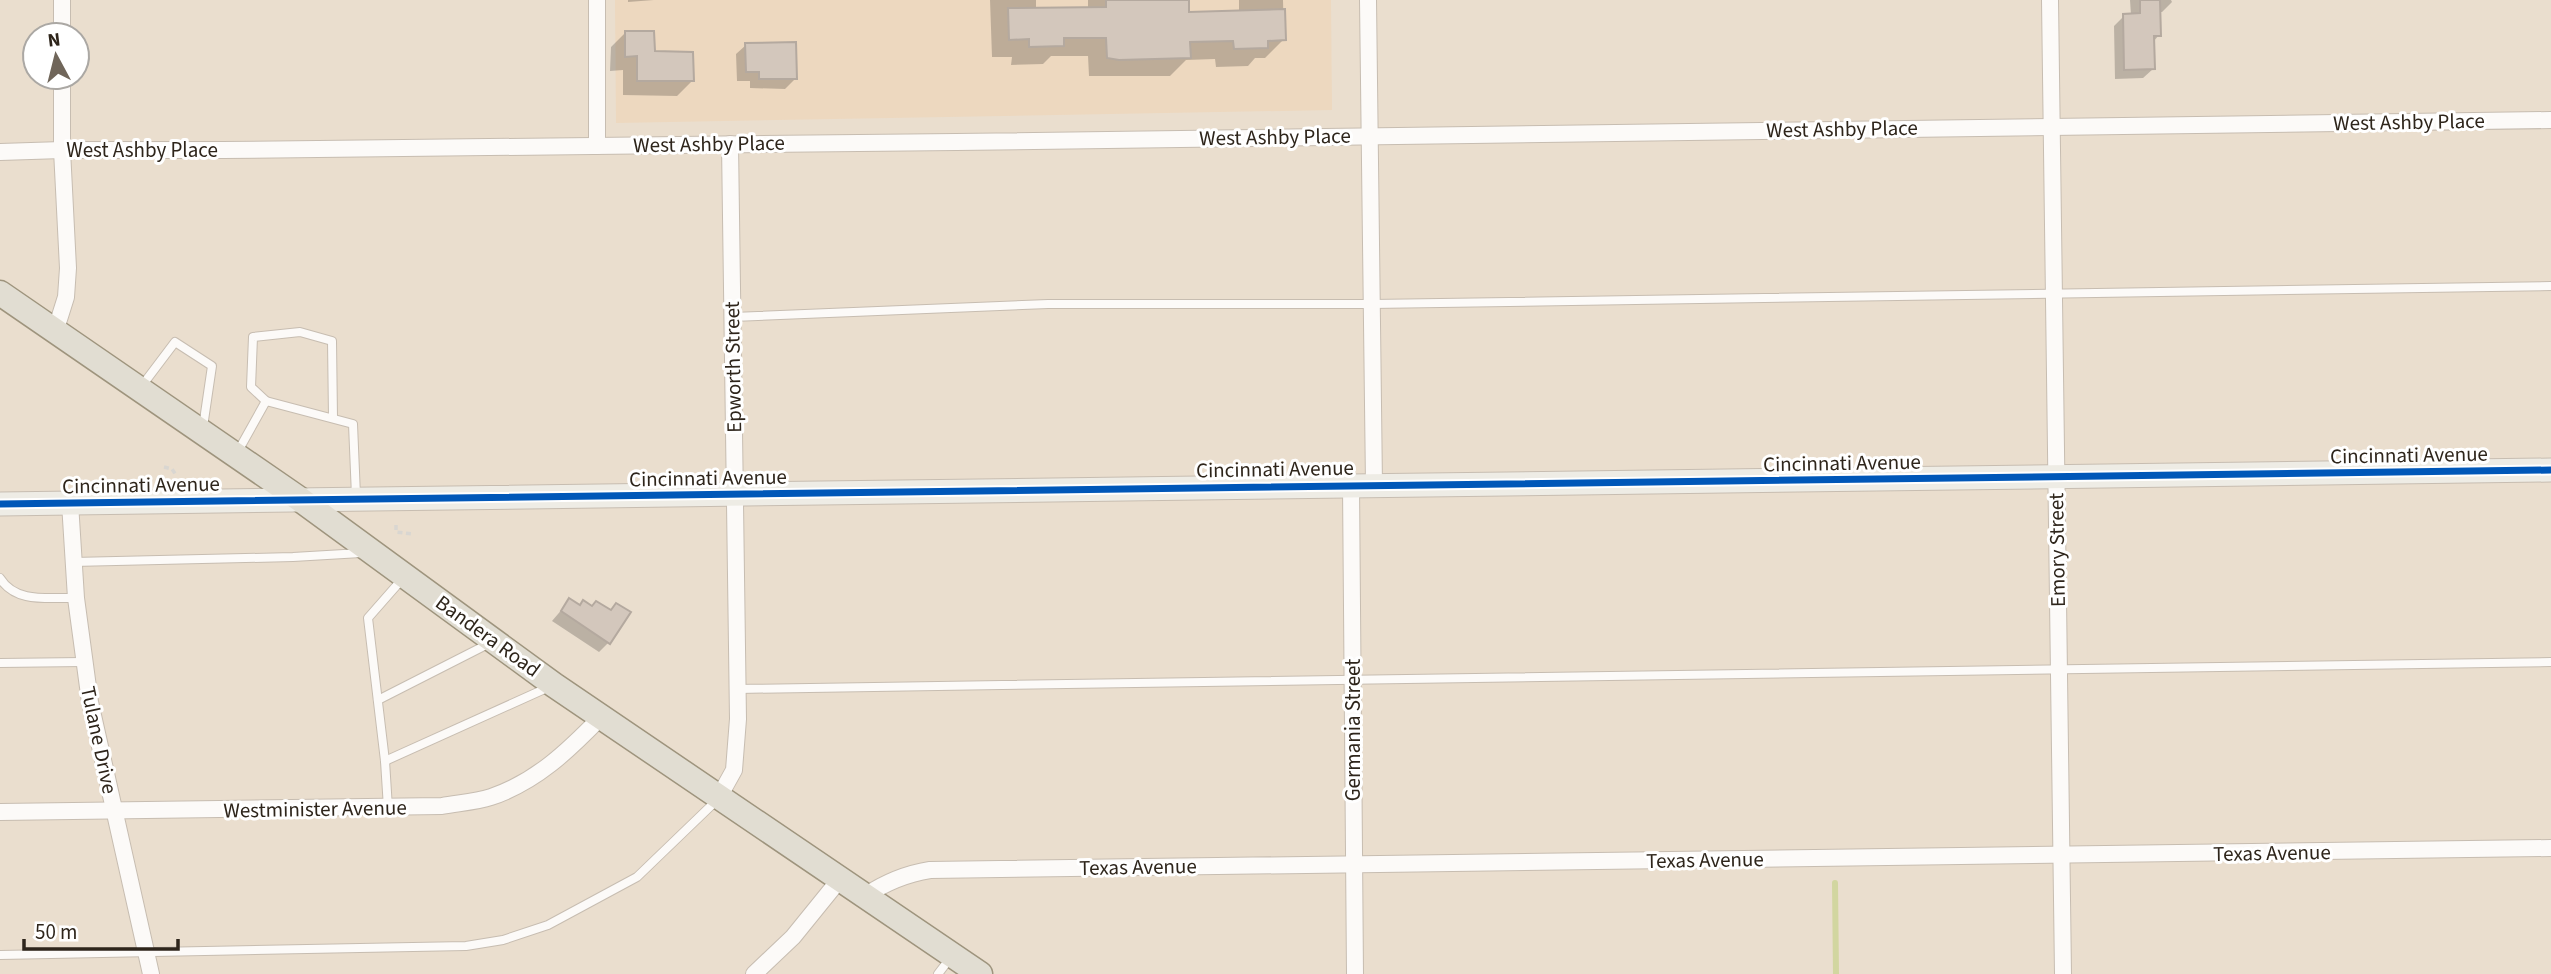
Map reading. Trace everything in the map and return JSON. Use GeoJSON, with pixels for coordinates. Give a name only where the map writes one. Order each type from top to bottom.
{"type":"FeatureCollection","features":[{"type":"Feature","properties":{"kind":"main road","name":"Bandera Road"},"geometry":{"type":"LineString","coordinates":[[0,293],[301,500],[554,685],[865,895],[945,965],[980,974]]}},
{"type":"Feature","properties":{"kind":"street"},"geometry":{"type":"LineString","coordinates":[[62,0],[62,21]]}},
{"type":"Feature","properties":{"kind":"street"},"geometry":{"type":"LineString","coordinates":[[597,0],[597,146]]}},
{"type":"Feature","properties":{"kind":"street","name":"Germania Street"},"geometry":{"type":"LineString","coordinates":[[1355,974],[1353,681],[1372,304],[1368,0]]}},
{"type":"Feature","properties":{"kind":"street","name":"Emory Street"},"geometry":{"type":"LineString","coordinates":[[2050,0],[2063,974]]}},
{"type":"Feature","properties":{"kind":"street"},"geometry":{"type":"LineString","coordinates":[[55,332],[66,297],[68,268],[62,91]]}},
{"type":"Feature","properties":{"kind":"street","name":"West Ashby Place"},"geometry":{"type":"LineString","coordinates":[[0,152],[2551,120]]}},
{"type":"Feature","properties":{"kind":"street","name":"Epworth Street"},"geometry":{"type":"LineString","coordinates":[[719,797],[734,770],[737,755],[730,144]]}},
{"type":"Feature","properties":{"kind":"street","name":"Cincinnati Avenue"},"geometry":{"type":"LineString","coordinates":[[0,504],[2551,470]]}},
{"type":"Feature","properties":{"kind":"street","name":"Tulane Drive"},"geometry":{"type":"LineString","coordinates":[[70,503],[83,662],[150,974]]}},
{"type":"Feature","properties":{"kind":"street","name":"Westminister Avenue"},"geometry":{"type":"LineString","coordinates":[[0,812],[442,806],[488,798],[510,790],[567,752],[601,717]]}},
{"type":"Feature","properties":{"kind":"street","name":"Texas Avenue"},"geometry":{"type":"LineString","coordinates":[[865,895],[890,880],[909,873],[930,870],[2551,848]]}},
{"type":"Feature","properties":{"kind":"street"},"geometry":{"type":"LineString","coordinates":[[754,974],[793,937],[840,879]]}},
{"type":"Feature","properties":{"kind":"lane"},"geometry":{"type":"LineString","coordinates":[[733,317],[1048,303],[1372,304],[2551,286]]}},
{"type":"Feature","properties":{"kind":"lane"},"geometry":{"type":"LineString","coordinates":[[333,418],[332,341],[300,332],[253,337],[251,387],[266,401],[353,424],[356,499]]}},
{"type":"Feature","properties":{"kind":"lane"},"geometry":{"type":"LineString","coordinates":[[139,389],[175,342],[212,366],[202,432]]}},
{"type":"Feature","properties":{"kind":"lane"},"geometry":{"type":"LineString","coordinates":[[236,455],[266,401]]}},
{"type":"Feature","properties":{"kind":"lane"},"geometry":{"type":"LineString","coordinates":[[73,562],[293,557],[372,552]]}},
{"type":"Feature","properties":{"kind":"lane"},"geometry":{"type":"LineString","coordinates":[[388,808],[386,761],[368,618],[405,576]]}},
{"type":"Feature","properties":{"kind":"lane"},"geometry":{"type":"LineString","coordinates":[[0,578],[11,591],[25,597],[76,598]]}},
{"type":"Feature","properties":{"kind":"lane"},"geometry":{"type":"LineString","coordinates":[[378,700],[495,640]]}},
{"type":"Feature","properties":{"kind":"lane"},"geometry":{"type":"LineString","coordinates":[[0,663],[83,662]]}},
{"type":"Feature","properties":{"kind":"lane"},"geometry":{"type":"LineString","coordinates":[[738,689],[2551,662]]}},
{"type":"Feature","properties":{"kind":"lane"},"geometry":{"type":"LineString","coordinates":[[386,761],[554,685]]}},
{"type":"Feature","properties":{"kind":"lane"},"geometry":{"type":"LineString","coordinates":[[0,955],[466,946],[503,940],[548,925],[637,877],[719,797]]}},
{"type":"Feature","properties":{"kind":"path"},"geometry":{"type":"LineString","coordinates":[[164,467],[178,468]]}},
{"type":"Feature","properties":{"kind":"path"},"geometry":{"type":"LineString","coordinates":[[172,469],[176,475]]}},
{"type":"Feature","properties":{"kind":"path"},"geometry":{"type":"LineString","coordinates":[[396,525],[396,532],[413,534]]}},
{"type":"Feature","properties":{"kind":"shaded area"},"geometry":{"type":"Polygon","coordinates":[[[615,0],[1331,0],[1332,110],[616,123],[615,0]]]}},
{"type":"Feature","properties":{"kind":"building"},"geometry":{"type":"Polygon","coordinates":[[[1106,0],[1189,0],[1189,12],[1285,9],[1286,40],[1268,41],[1268,48],[1234,49],[1233,41],[1190,42],[1191,58],[1119,60],[1107,58],[1106,38],[1064,38],[1064,46],[1029,47],[1029,39],[1009,40],[1008,8],[1106,7],[1106,0]]]}},
{"type":"Feature","properties":{"kind":"building"},"geometry":{"type":"Polygon","coordinates":[[[2140,0],[2160,0],[2161,36],[2154,36],[2155,69],[2124,70],[2123,14],[2140,13],[2140,0]]]}},
{"type":"Feature","properties":{"kind":"building"},"geometry":{"type":"Polygon","coordinates":[[[625,31],[654,31],[655,51],[693,52],[694,81],[637,81],[637,56],[625,57],[625,31]]]}},
{"type":"Feature","properties":{"kind":"building"},"geometry":{"type":"Polygon","coordinates":[[[796,42],[797,79],[759,79],[759,72],[746,72],[745,43],[796,42]]]}},
{"type":"Feature","properties":{"kind":"building"},"geometry":{"type":"Polygon","coordinates":[[[569,598],[580,605],[583,600],[592,606],[596,601],[611,610],[616,603],[631,612],[610,644],[561,611],[569,598]]]}},
{"type":"Feature","properties":{"kind":"waterway"},"geometry":{"type":"LineString","coordinates":[[1835,883],[1836,974]]}},
{"type":"Feature","properties":{"kind":"cycle path"},"geometry":{"type":"LineString","coordinates":[[0,504],[2551,470]]}}]}
